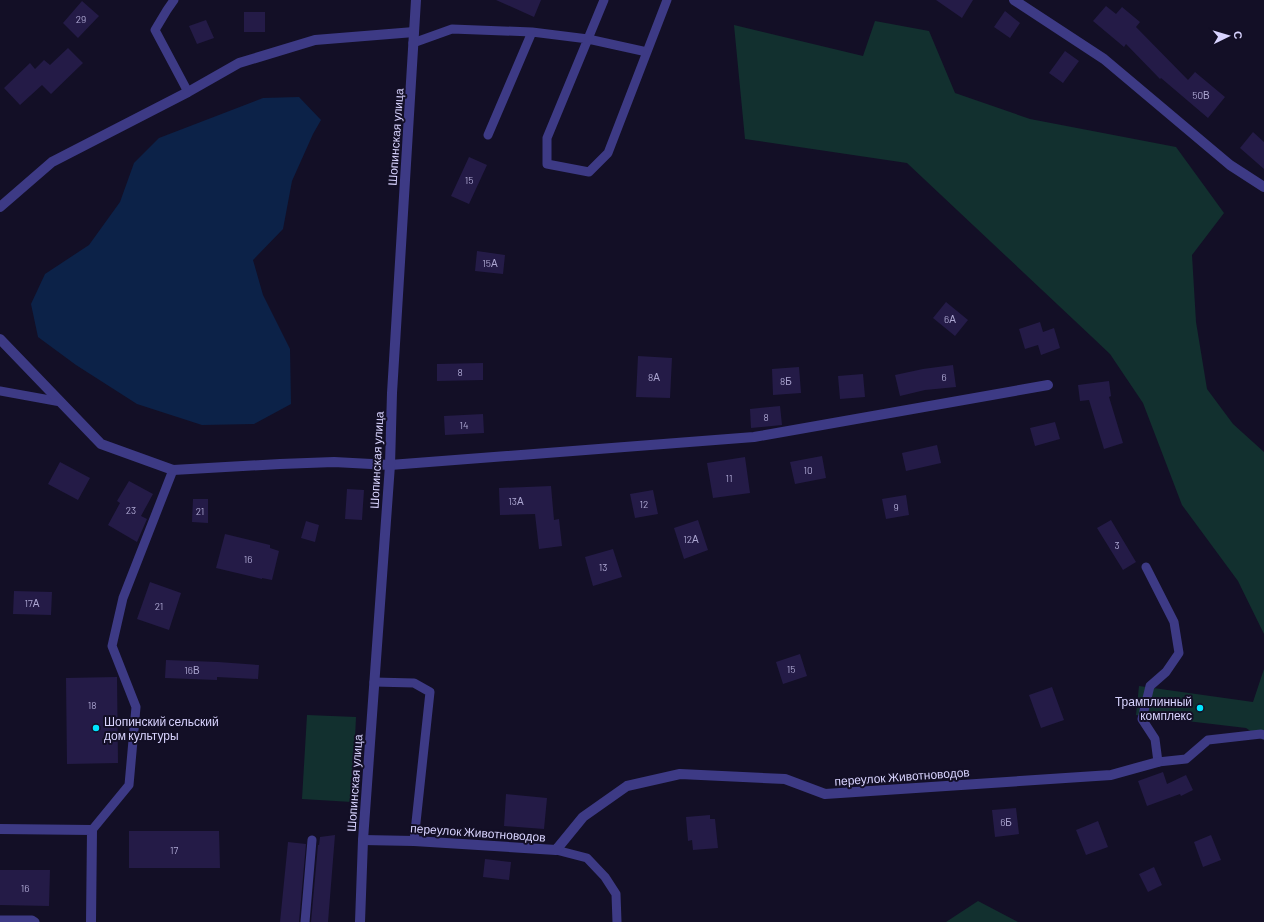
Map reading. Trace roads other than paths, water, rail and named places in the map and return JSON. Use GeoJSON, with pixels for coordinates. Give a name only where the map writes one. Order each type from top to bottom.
{"type":"FeatureCollection","features":[{"type":"Feature","properties":{"kind":"street","name":"Шопинская улица"},"geometry":{"type":"LineString","coordinates":[[360,922],[363,840],[390,465],[392,393],[416,0]]}},
{"type":"Feature","properties":{"kind":"street"},"geometry":{"type":"LineString","coordinates":[[1014,0],[1104,59],[1230,165],[1264,188]]}},
{"type":"Feature","properties":{"kind":"street"},"geometry":{"type":"LineString","coordinates":[[0,207],[52,162],[188,92],[239,63],[315,40],[414,32]]}},
{"type":"Feature","properties":{"kind":"street"},"geometry":{"type":"LineString","coordinates":[[0,339],[101,444],[173,470],[334,462],[390,465],[754,437],[1048,385]]}},
{"type":"Feature","properties":{"kind":"street","name":"переулок Животноводов"},"geometry":{"type":"LineString","coordinates":[[363,840],[414,841],[556,850],[583,817],[627,786],[680,774],[785,779],[825,794],[1111,775],[1158,762]]}},
{"type":"Feature","properties":{"kind":"street"},"geometry":{"type":"LineString","coordinates":[[0,829],[92,830],[91,922]]}},
{"type":"Feature","properties":{"kind":"lane"},"geometry":{"type":"LineString","coordinates":[[174,0],[155,30],[188,92]]}},
{"type":"Feature","properties":{"kind":"lane"},"geometry":{"type":"LineString","coordinates":[[604,0],[546,138],[547,164],[588,172],[608,153],[667,0]]}},
{"type":"Feature","properties":{"kind":"lane"},"geometry":{"type":"LineString","coordinates":[[413,43],[452,29],[532,32],[588,40],[647,52]]}},
{"type":"Feature","properties":{"kind":"lane"},"geometry":{"type":"LineString","coordinates":[[488,135],[532,32]]}},
{"type":"Feature","properties":{"kind":"lane"},"geometry":{"type":"LineString","coordinates":[[0,391],[61,402]]}},
{"type":"Feature","properties":{"kind":"lane"},"geometry":{"type":"LineString","coordinates":[[92,830],[129,785],[136,707],[112,646],[123,598],[173,470]]}},
{"type":"Feature","properties":{"kind":"lane"},"geometry":{"type":"LineString","coordinates":[[1146,567],[1174,622],[1179,653],[1166,672],[1150,686],[1142,719],[1155,739],[1158,762],[1186,759],[1208,740],[1261,734],[1264,735]]}},
{"type":"Feature","properties":{"kind":"lane"},"geometry":{"type":"LineString","coordinates":[[374,682],[414,683],[430,692],[414,841]]}},
{"type":"Feature","properties":{"kind":"lane"},"geometry":{"type":"LineString","coordinates":[[305,922],[312,840]]}},
{"type":"Feature","properties":{"kind":"lane"},"geometry":{"type":"LineString","coordinates":[[556,850],[587,858],[606,877],[616,894],[617,922]]}},
{"type":"Feature","properties":{"kind":"lane"},"geometry":{"type":"LineString","coordinates":[[0,920],[32,920],[35,922]]}},
{"type":"Feature","properties":{"kind":"water"},"geometry":{"type":"Polygon","coordinates":[[[299,97],[321,120],[313,134],[292,181],[283,229],[253,260],[263,295],[290,349],[291,404],[254,424],[202,425],[137,404],[76,365],[38,337],[31,304],[45,274],[89,245],[120,202],[134,163],[159,138],[263,98],[299,97]]]}},
{"type":"Feature","properties":{"kind":"place","name":"Трамплинный комплекс"},"geometry":{"type":"Point","coordinates":[1200,708]}},
{"type":"Feature","properties":{"kind":"place","name":"Шопинский сельский дом культуры"},"geometry":{"type":"Point","coordinates":[96,728]}}]}
